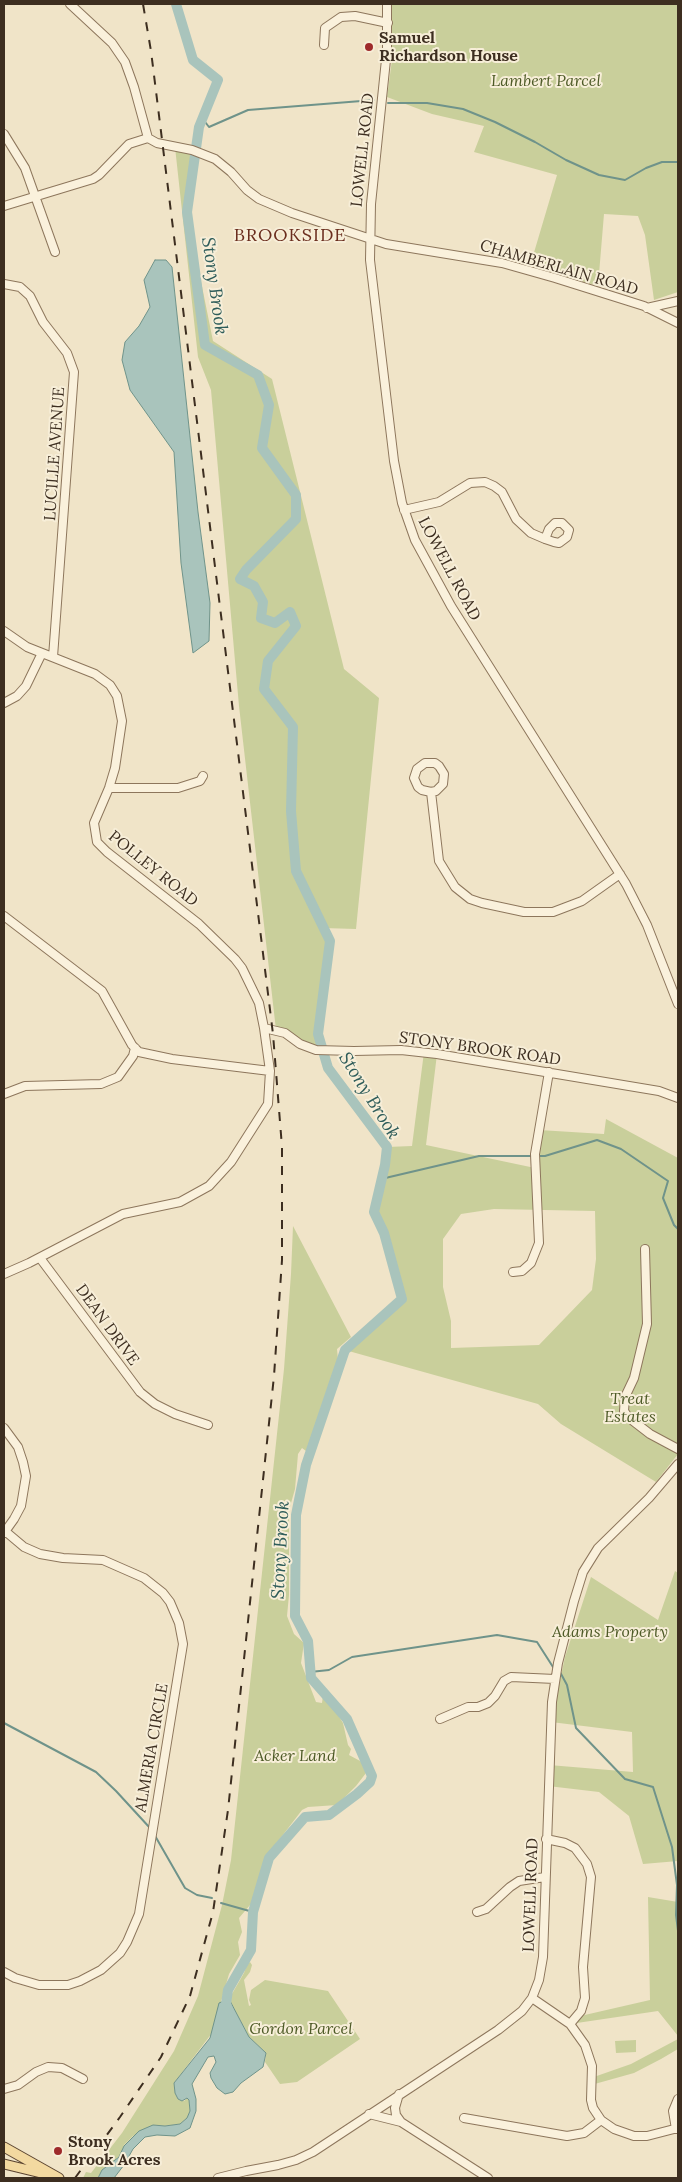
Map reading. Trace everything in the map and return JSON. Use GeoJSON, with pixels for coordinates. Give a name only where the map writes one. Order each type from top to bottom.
{"type":"FeatureCollection","features":[{"type":"Feature","properties":{"kind":"main road"},"geometry":{"type":"LineString","coordinates":[[4,2147],[59,2178]]}},
{"type":"Feature","properties":{"kind":"main road"},"geometry":{"type":"LineString","coordinates":[[4,2164],[59,2178]]}},
{"type":"Feature","properties":{"kind":"street"},"geometry":{"type":"LineString","coordinates":[[4,206],[99,175],[129,144],[148,138],[125,62],[112,43],[70,4]]}},
{"type":"Feature","properties":{"kind":"street","name":"LOWELL ROAD"},"geometry":{"type":"LineString","coordinates":[[387,4],[387,50],[370,238],[370,260],[394,461],[404,510],[422,554],[451,606],[620,874],[648,925],[678,1004]]}},
{"type":"Feature","properties":{"kind":"street"},"geometry":{"type":"LineString","coordinates":[[324,44],[323,34],[325,28],[341,17],[355,16],[388,23]]}},
{"type":"Feature","properties":{"kind":"street"},"geometry":{"type":"LineString","coordinates":[[4,134],[19,156],[56,252]]}},
{"type":"Feature","properties":{"kind":"street","name":"CHAMBERLAIN ROAD"},"geometry":{"type":"LineString","coordinates":[[148,138],[157,143],[200,152],[224,165],[247,190],[259,199],[370,238],[406,248],[502,263],[647,308],[678,323]]}},
{"type":"Feature","properties":{"kind":"street","name":"LUCILLE AVENUE"},"geometry":{"type":"LineString","coordinates":[[4,284],[15,285],[30,296],[43,322],[67,353],[74,372],[53,658]]}},
{"type":"Feature","properties":{"kind":"street"},"geometry":{"type":"LineString","coordinates":[[647,308],[678,301]]}},
{"type":"Feature","properties":{"kind":"street"},"geometry":{"type":"LineString","coordinates":[[404,510],[439,502],[470,483],[485,482],[502,492],[516,519],[524,528],[545,539]]}},
{"type":"Feature","properties":{"kind":"street","name":"POLLEY ROAD"},"geometry":{"type":"LineString","coordinates":[[4,631],[27,647],[95,674],[110,685],[117,696],[122,721],[120,745],[109,788],[94,823],[97,842],[107,852],[199,924],[230,954],[242,968],[259,1003],[264,1028]]}},
{"type":"Feature","properties":{"kind":"street"},"geometry":{"type":"LineString","coordinates":[[4,704],[17,696],[26,686],[42,653]]}},
{"type":"Feature","properties":{"kind":"street"},"geometry":{"type":"LineString","coordinates":[[430,762],[439,766],[444,774],[443,784],[436,791],[431,792],[426,792],[418,787],[414,778],[417,769],[421,765],[430,762]]}},
{"type":"Feature","properties":{"kind":"street"},"geometry":{"type":"LineString","coordinates":[[109,788],[178,788],[200,780],[204,776]]}},
{"type":"Feature","properties":{"kind":"street"},"geometry":{"type":"LineString","coordinates":[[431,792],[439,861],[454,887],[470,898],[482,903],[524,912],[553,912],[582,901],[620,874]]}},
{"type":"Feature","properties":{"kind":"street"},"geometry":{"type":"LineString","coordinates":[[4,916],[102,991],[139,1052],[172,1059],[270,1072]]}},
{"type":"Feature","properties":{"kind":"street"},"geometry":{"type":"LineString","coordinates":[[4,1274],[40,1258],[123,1214],[180,1202],[209,1186],[231,1162],[268,1104],[270,1072],[264,1028]]}},
{"type":"Feature","properties":{"kind":"street","name":"STONY BROOK ROAD"},"geometry":{"type":"LineString","coordinates":[[264,1028],[285,1033],[300,1044],[316,1050],[410,1050],[659,1091],[678,1098]]}},
{"type":"Feature","properties":{"kind":"street"},"geometry":{"type":"LineString","coordinates":[[4,1094],[25,1086],[101,1084],[118,1077],[133,1056],[135,1048]]}},
{"type":"Feature","properties":{"kind":"street"},"geometry":{"type":"LineString","coordinates":[[513,1272],[522,1271],[528,1266],[536,1256],[539,1247],[540,1234],[535,1154],[549,1072]]}},
{"type":"Feature","properties":{"kind":"street"},"geometry":{"type":"LineString","coordinates":[[645,1249],[647,1324],[634,1378],[625,1398],[624,1411],[628,1417],[650,1434],[678,1449]]}},
{"type":"Feature","properties":{"kind":"street","name":"DEAN DRIVE"},"geometry":{"type":"LineString","coordinates":[[40,1258],[77,1306],[120,1368],[140,1392],[155,1404],[175,1414],[208,1425]]}},
{"type":"Feature","properties":{"kind":"street"},"geometry":{"type":"LineString","coordinates":[[4,1428],[18,1447],[26,1476],[21,1506],[4,1532]]}},
{"type":"Feature","properties":{"kind":"street","name":"LOWELL ROAD"},"geometry":{"type":"LineString","coordinates":[[218,2178],[296,2160],[313,2152],[498,2030],[522,2010],[532,1998],[539,1980],[543,1957],[552,1702],[555,1679],[579,1583],[589,1560],[601,1544],[650,1498],[678,1464]]}},
{"type":"Feature","properties":{"kind":"street","name":"ALMERIA CIRCLE"},"geometry":{"type":"LineString","coordinates":[[4,1532],[24,1547],[40,1554],[63,1558],[103,1560],[144,1578],[163,1593],[170,1602],[179,1623],[183,1644],[139,1914],[127,1942],[120,1953],[101,1970],[80,1982],[68,1985],[40,1985],[15,1978],[4,1972]]}},
{"type":"Feature","properties":{"kind":"street"},"geometry":{"type":"LineString","coordinates":[[440,1719],[468,1707],[478,1707],[488,1703],[493,1699],[504,1681],[511,1677],[555,1679]]}},
{"type":"Feature","properties":{"kind":"street"},"geometry":{"type":"LineString","coordinates":[[546,1839],[566,1843],[575,1848],[587,1864],[591,1876],[583,1967],[585,1998],[581,2011],[570,2024]]}},
{"type":"Feature","properties":{"kind":"street"},"geometry":{"type":"LineString","coordinates":[[477,1912],[486,1909],[519,1881],[545,1877]]}},
{"type":"Feature","properties":{"kind":"street"},"geometry":{"type":"LineString","coordinates":[[532,1998],[570,2024],[583,2040],[589,2054],[592,2072],[591,2100],[593,2108],[601,2120],[621,2132],[634,2136],[647,2136],[677,2128],[673,2105],[678,2099]]}},
{"type":"Feature","properties":{"kind":"street"},"geometry":{"type":"LineString","coordinates":[[4,2089],[18,2085],[36,2072],[48,2067],[62,2068],[83,2079]]}},
{"type":"Feature","properties":{"kind":"street"},"geometry":{"type":"LineString","coordinates":[[399,2094],[395,2108],[401,2122]]}},
{"type":"Feature","properties":{"kind":"street"},"geometry":{"type":"LineString","coordinates":[[369,2114],[401,2122],[488,2178]]}},
{"type":"Feature","properties":{"kind":"street"},"geometry":{"type":"LineString","coordinates":[[464,2118],[567,2136],[584,2132],[601,2120]]}},
{"type":"Feature","properties":{"kind":"green space","name":"Lambert Parcel"},"geometry":{"type":"Polygon","coordinates":[[[392,4],[678,4],[678,292],[654,300],[645,235],[638,216],[604,214],[598,286],[530,266],[557,175],[474,152],[484,126],[432,114],[387,97],[392,60],[392,4]]]}},
{"type":"Feature","properties":{"kind":"green space"},"geometry":{"type":"Polygon","coordinates":[[[175,147],[192,150],[187,212],[213,341],[272,379],[344,669],[379,698],[356,929],[323,928],[330,941],[316,1050],[276,1030],[239,706],[211,390],[198,357],[175,147]]]}},
{"type":"Feature","properties":{"kind":"green space","name":"Treat Estates"},"geometry":{"type":"Polygon","coordinates":[[[424,1052],[437,1054],[426,1145],[535,1168],[539,1130],[604,1134],[606,1119],[678,1158],[678,1454],[656,1482],[561,1424],[538,1404],[345,1350],[402,1299],[384,1233],[374,1212],[387,1147],[412,1146],[424,1052]],[[494,1209],[461,1214],[443,1239],[443,1287],[451,1321],[451,1348],[539,1345],[592,1290],[596,1259],[595,1211],[494,1209]]]}},
{"type":"Feature","properties":{"kind":"green space","name":"Acker Land"},"geometry":{"type":"Polygon","coordinates":[[[293,1226],[351,1337],[337,1349],[338,1360],[319,1413],[311,1446],[306,1451],[302,1448],[298,1454],[295,1489],[289,1510],[289,1595],[287,1616],[294,1634],[304,1643],[301,1663],[316,1702],[322,1703],[323,1695],[327,1697],[343,1723],[348,1745],[351,1749],[349,1755],[362,1762],[366,1773],[337,1805],[308,1807],[302,1810],[266,1857],[256,1898],[239,1918],[242,1932],[238,1942],[240,1955],[229,1974],[212,2033],[174,2083],[178,2099],[184,2101],[187,2098],[189,2100],[190,2111],[187,2118],[180,2124],[156,2125],[133,2136],[124,2145],[121,2155],[102,2170],[98,2178],[83,2178],[86,2172],[91,2173],[122,2133],[174,2051],[198,1996],[222,1905],[231,1860],[284,1369],[293,1226]]]}},
{"type":"Feature","properties":{"kind":"green space","name":"Adams Property"},"geometry":{"type":"Polygon","coordinates":[[[675,1571],[678,1573],[678,1861],[643,1864],[629,1816],[599,1792],[548,1786],[549,1765],[633,1772],[632,1732],[551,1722],[565,1657],[591,1577],[658,1620],[675,1571]]]}},
{"type":"Feature","properties":{"kind":"green space"},"geometry":{"type":"Polygon","coordinates":[[[648,1897],[678,1902],[678,2036],[658,2011],[570,2024],[576,2017],[650,2000],[648,1897]]]}},
{"type":"Feature","properties":{"kind":"green space","name":"Gordon Parcel"},"geometry":{"type":"Polygon","coordinates":[[[250,1962],[252,1965],[250,1972],[244,1980],[249,2006],[251,2005],[249,2000],[251,1990],[265,1980],[328,1991],[360,2039],[297,2082],[280,2084],[265,2062],[266,2053],[249,2037],[229,1999],[247,1964],[250,1962]]]}},
{"type":"Feature","properties":{"kind":"green space"},"geometry":{"type":"Polygon","coordinates":[[[678,2039],[678,2049],[661,2059],[634,2073],[591,2085],[591,2078],[631,2064],[678,2039]]]}},
{"type":"Feature","properties":{"kind":"green space"},"geometry":{"type":"Polygon","coordinates":[[[636,2040],[636,2052],[616,2053],[615,2041],[636,2040]]]}},
{"type":"Feature","properties":{"kind":"water"},"geometry":{"type":"Polygon","coordinates":[[[155,260],[166,260],[172,267],[198,512],[210,603],[209,641],[193,653],[181,563],[174,452],[130,390],[122,360],[125,342],[139,326],[150,307],[144,280],[155,260]]]}},
{"type":"Feature","properties":{"kind":"water"},"geometry":{"type":"Polygon","coordinates":[[[229,1999],[249,2037],[266,2053],[263,2067],[241,2083],[233,2092],[225,2094],[217,2088],[211,2078],[210,2073],[216,2062],[214,2056],[208,2057],[192,2084],[196,2099],[196,2111],[190,2128],[175,2136],[157,2135],[145,2137],[133,2149],[114,2178],[98,2178],[102,2170],[119,2157],[124,2146],[139,2131],[153,2125],[180,2124],[187,2118],[190,2111],[189,2100],[187,2098],[182,2101],[178,2099],[174,2083],[210,2038],[219,2003],[229,1999]]]}},
{"type":"Feature","properties":{"kind":"waterway","name":"Stony Brook"},"geometry":{"type":"LineString","coordinates":[[176,4],[193,60],[218,80],[199,127],[187,212],[205,345],[258,375],[269,405],[262,448],[296,495],[296,519],[246,570],[240,579],[254,586],[263,602],[261,618],[275,623],[290,612],[296,626],[268,661],[264,689],[293,727],[291,811],[296,871],[330,941],[318,1034],[328,1068],[387,1147],[385,1165],[374,1212],[384,1233],[402,1299],[345,1350],[306,1465],[296,1515],[295,1616],[308,1641],[311,1678],[347,1719],[372,1776],[370,1782],[357,1794],[329,1815],[305,1817],[269,1858],[253,1912],[251,1950],[228,1990],[226,2004],[229,2012]]}},
{"type":"Feature","properties":{"kind":"waterway"},"geometry":{"type":"LineString","coordinates":[[202,118],[209,127],[248,110],[374,100]]}},
{"type":"Feature","properties":{"kind":"waterway"},"geometry":{"type":"LineString","coordinates":[[388,103],[427,103],[463,109],[495,122],[566,160],[599,175],[625,180],[646,168],[662,162],[678,162]]}},
{"type":"Feature","properties":{"kind":"waterway"},"geometry":{"type":"LineString","coordinates":[[537,1156],[545,1156],[597,1140],[621,1149],[668,1181],[663,1198],[674,1225],[678,1229]]}},
{"type":"Feature","properties":{"kind":"waterway"},"geometry":{"type":"LineString","coordinates":[[381,1179],[479,1156],[532,1156]]}},
{"type":"Feature","properties":{"kind":"waterway"},"geometry":{"type":"LineString","coordinates":[[310,1672],[329,1670],[352,1657],[497,1635],[537,1642],[553,1667]]}},
{"type":"Feature","properties":{"kind":"waterway"},"geometry":{"type":"LineString","coordinates":[[560,1672],[567,1685],[576,1728],[625,1779],[653,1787],[672,1847],[677,1885],[676,1915],[678,1931]]}},
{"type":"Feature","properties":{"kind":"waterway"},"geometry":{"type":"LineString","coordinates":[[4,1723],[96,1772],[150,1828]]}},
{"type":"Feature","properties":{"kind":"waterway"},"geometry":{"type":"LineString","coordinates":[[154,1834],[185,1888],[197,1895],[212,1898]]}},
{"type":"Feature","properties":{"kind":"waterway"},"geometry":{"type":"LineString","coordinates":[[221,1903],[253,1912]]}},
{"type":"Feature","properties":{"kind":"railway"},"geometry":{"type":"LineString","coordinates":[[75,2178],[161,2057],[190,1996],[213,1912],[228,1810],[274,1376],[282,1260],[282,1147],[273,1034],[151,51],[143,4]]}},
{"type":"Feature","properties":{"kind":"place","name":"Samuel Richardson House"},"geometry":{"type":"Point","coordinates":[369,47]}},
{"type":"Feature","properties":{"kind":"place","name":"Stony Brook Acres"},"geometry":{"type":"Point","coordinates":[58,2151]}},
{"type":"Feature","properties":{"kind":"district","name":"BROOKSIDE"},"geometry":{"type":"Point","coordinates":[290,236]}}]}
